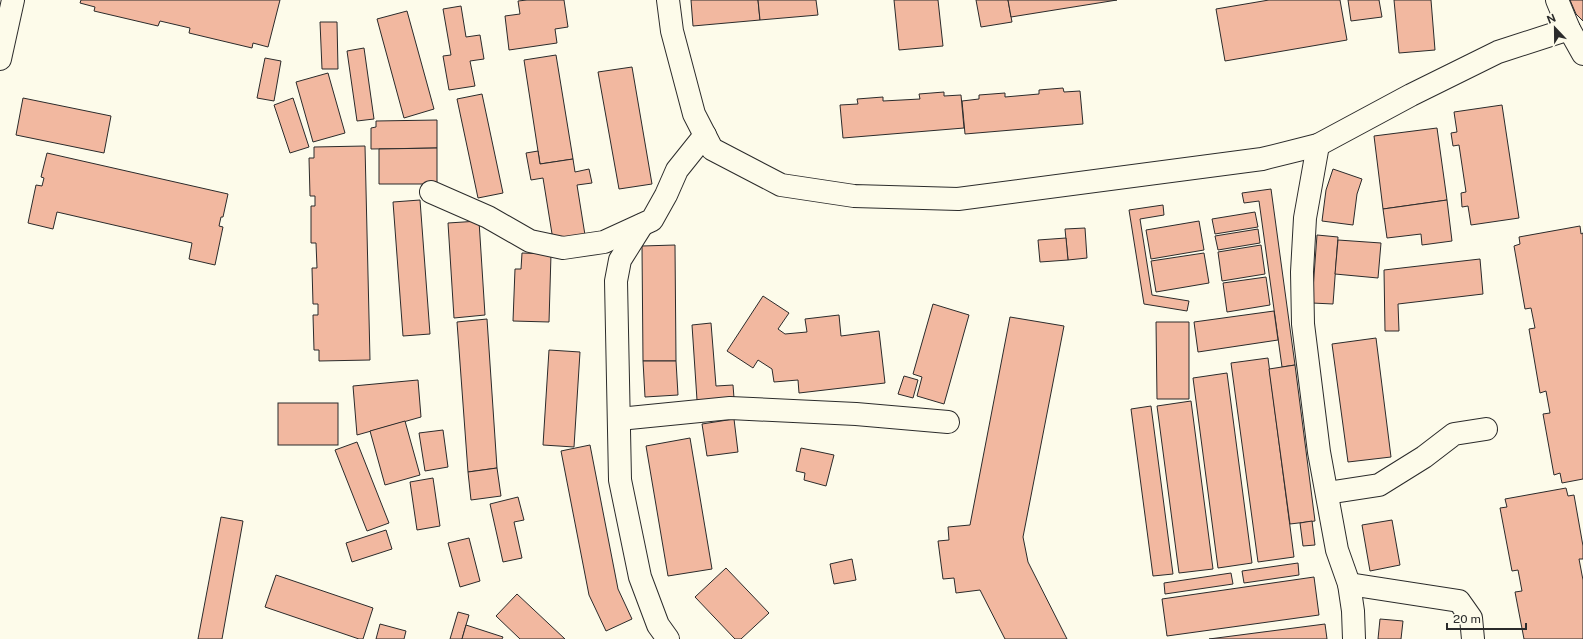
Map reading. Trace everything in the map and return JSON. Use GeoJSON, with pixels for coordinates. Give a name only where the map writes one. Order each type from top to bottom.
{"type":"FeatureCollection","features":[{"type":"Feature","properties":{"kind":"street"},"geometry":{"type":"LineString","coordinates":[[0,59],[13,0]]}},
{"type":"Feature","properties":{"kind":"street"},"geometry":{"type":"LineString","coordinates":[[668,0],[672,31],[694,114],[712,149],[781,186],[854,196],[958,199],[1262,160],[1318,145],[1411,95],[1498,52],[1569,29]]}},
{"type":"Feature","properties":{"kind":"street"},"geometry":{"type":"LineString","coordinates":[[1557,0],[1569,29],[1583,54]]}},
{"type":"Feature","properties":{"kind":"street"},"geometry":{"type":"LineString","coordinates":[[431,192],[488,216],[530,241],[563,248],[604,242],[652,220],[666,195],[677,170],[705,135]]}},
{"type":"Feature","properties":{"kind":"street"},"geometry":{"type":"LineString","coordinates":[[1318,145],[1305,218],[1302,272],[1303,324],[1319,452],[1337,550],[1349,584],[1353,611],[1354,639]]}},
{"type":"Feature","properties":{"kind":"street"},"geometry":{"type":"LineString","coordinates":[[642,225],[620,260],[616,281],[620,480],[640,577],[658,625],[668,639]]}},
{"type":"Feature","properties":{"kind":"street"},"geometry":{"type":"LineString","coordinates":[[619,419],[730,408],[856,414],[948,422]]}},
{"type":"Feature","properties":{"kind":"street"},"geometry":{"type":"LineString","coordinates":[[1327,493],[1379,485],[1424,457],[1454,434],[1486,429]]}},
{"type":"Feature","properties":{"kind":"street"},"geometry":{"type":"LineString","coordinates":[[1349,584],[1459,601],[1470,618],[1473,639]]}},
{"type":"Feature","properties":{"kind":"building"},"geometry":{"type":"Polygon","coordinates":[[[81,0],[280,0],[268,47],[253,43],[252,48],[189,33],[190,28],[160,21],[158,26],[94,11],[95,7],[80,3],[81,0]]]}},
{"type":"Feature","properties":{"kind":"building"},"geometry":{"type":"Polygon","coordinates":[[[564,0],[568,27],[555,29],[557,43],[509,50],[505,16],[520,14],[518,1],[564,0]]]}},
{"type":"Feature","properties":{"kind":"building"},"geometry":{"type":"Polygon","coordinates":[[[691,0],[758,0],[760,20],[693,26],[691,0]]]}},
{"type":"Feature","properties":{"kind":"building"},"geometry":{"type":"Polygon","coordinates":[[[758,0],[816,0],[818,15],[760,20],[758,0]]]}},
{"type":"Feature","properties":{"kind":"building"},"geometry":{"type":"Polygon","coordinates":[[[894,0],[938,0],[943,46],[899,50],[894,0]]]}},
{"type":"Feature","properties":{"kind":"building"},"geometry":{"type":"Polygon","coordinates":[[[976,0],[1008,0],[1012,22],[981,27],[976,0]]]}},
{"type":"Feature","properties":{"kind":"building"},"geometry":{"type":"Polygon","coordinates":[[[1008,0],[1117,0],[1011,17],[1008,0]]]}},
{"type":"Feature","properties":{"kind":"building"},"geometry":{"type":"Polygon","coordinates":[[[1269,0],[1340,0],[1347,40],[1225,61],[1216,9],[1269,0]]]}},
{"type":"Feature","properties":{"kind":"building"},"geometry":{"type":"Polygon","coordinates":[[[1348,0],[1379,0],[1382,17],[1351,21],[1348,0]]]}},
{"type":"Feature","properties":{"kind":"building"},"geometry":{"type":"Polygon","coordinates":[[[1394,0],[1431,0],[1435,50],[1399,53],[1394,0]]]}},
{"type":"Feature","properties":{"kind":"building"},"geometry":{"type":"Polygon","coordinates":[[[1570,0],[1583,0],[1583,21],[1576,14],[1570,0]]]}},
{"type":"Feature","properties":{"kind":"building"},"geometry":{"type":"Polygon","coordinates":[[[461,6],[466,37],[480,35],[484,59],[470,61],[475,86],[449,90],[443,56],[451,55],[443,9],[461,6]]]}},
{"type":"Feature","properties":{"kind":"building"},"geometry":{"type":"Polygon","coordinates":[[[407,11],[434,109],[404,118],[377,19],[407,11]]]}},
{"type":"Feature","properties":{"kind":"building"},"geometry":{"type":"Polygon","coordinates":[[[320,22],[337,22],[338,69],[322,69],[320,22]]]}},
{"type":"Feature","properties":{"kind":"building"},"geometry":{"type":"Polygon","coordinates":[[[364,48],[374,119],[357,121],[347,51],[364,48]]]}},
{"type":"Feature","properties":{"kind":"building"},"geometry":{"type":"Polygon","coordinates":[[[556,55],[573,159],[540,164],[524,60],[556,55]]]}},
{"type":"Feature","properties":{"kind":"building"},"geometry":{"type":"Polygon","coordinates":[[[265,58],[281,61],[274,101],[257,98],[265,58]]]}},
{"type":"Feature","properties":{"kind":"building"},"geometry":{"type":"Polygon","coordinates":[[[632,67],[652,184],[619,189],[598,72],[632,67]]]}},
{"type":"Feature","properties":{"kind":"building"},"geometry":{"type":"Polygon","coordinates":[[[328,73],[345,133],[313,142],[296,82],[328,73]]]}},
{"type":"Feature","properties":{"kind":"building"},"geometry":{"type":"Polygon","coordinates":[[[1063,88],[1064,92],[1080,91],[1083,124],[965,134],[962,101],[979,99],[979,95],[1005,93],[1005,97],[1039,94],[1039,90],[1063,88]]]}},
{"type":"Feature","properties":{"kind":"building"},"geometry":{"type":"Polygon","coordinates":[[[944,92],[944,96],[961,95],[964,128],[843,138],[840,105],[858,104],[857,99],[883,97],[883,101],[920,99],[919,94],[944,92]]]}},
{"type":"Feature","properties":{"kind":"building"},"geometry":{"type":"Polygon","coordinates":[[[482,94],[503,193],[478,198],[457,99],[482,94]]]}},
{"type":"Feature","properties":{"kind":"building"},"geometry":{"type":"Polygon","coordinates":[[[23,98],[111,116],[104,153],[16,135],[23,98]]]}},
{"type":"Feature","properties":{"kind":"building"},"geometry":{"type":"Polygon","coordinates":[[[293,98],[309,147],[290,153],[274,105],[293,98]]]}},
{"type":"Feature","properties":{"kind":"building"},"geometry":{"type":"Polygon","coordinates":[[[1502,105],[1519,218],[1471,225],[1468,206],[1462,207],[1461,193],[1466,192],[1459,145],[1453,146],[1451,133],[1457,132],[1454,112],[1502,105]]]}},
{"type":"Feature","properties":{"kind":"building"},"geometry":{"type":"Polygon","coordinates":[[[437,120],[437,148],[371,149],[371,128],[376,127],[376,121],[437,120]]]}},
{"type":"Feature","properties":{"kind":"building"},"geometry":{"type":"Polygon","coordinates":[[[1437,128],[1447,200],[1383,209],[1374,136],[1437,128]]]}},
{"type":"Feature","properties":{"kind":"building"},"geometry":{"type":"Polygon","coordinates":[[[365,146],[370,360],[319,361],[319,350],[314,350],[313,315],[318,315],[318,304],[313,304],[312,268],[317,268],[316,243],[311,243],[311,206],[315,206],[315,196],[310,196],[309,158],[314,158],[314,147],[365,146]]]}},
{"type":"Feature","properties":{"kind":"building"},"geometry":{"type":"Polygon","coordinates":[[[437,148],[437,184],[379,184],[379,149],[437,148]]]}},
{"type":"Feature","properties":{"kind":"building"},"geometry":{"type":"Polygon","coordinates":[[[538,151],[540,164],[573,159],[575,172],[589,169],[592,183],[577,185],[585,235],[553,240],[543,178],[531,180],[526,153],[538,151]]]}},
{"type":"Feature","properties":{"kind":"building"},"geometry":{"type":"Polygon","coordinates":[[[47,153],[228,194],[223,217],[221,217],[219,226],[223,227],[215,265],[189,259],[192,243],[57,212],[53,229],[28,223],[36,185],[42,186],[44,178],[41,177],[47,153]]]}},
{"type":"Feature","properties":{"kind":"building"},"geometry":{"type":"Polygon","coordinates":[[[1333,169],[1362,179],[1357,194],[1353,225],[1322,221],[1326,190],[1333,169]]]}},
{"type":"Feature","properties":{"kind":"building"},"geometry":{"type":"Polygon","coordinates":[[[1271,189],[1295,365],[1282,367],[1259,201],[1244,203],[1242,193],[1271,189]]]}},
{"type":"Feature","properties":{"kind":"building"},"geometry":{"type":"Polygon","coordinates":[[[420,200],[430,334],[403,336],[393,202],[420,200]]]}},
{"type":"Feature","properties":{"kind":"building"},"geometry":{"type":"Polygon","coordinates":[[[1447,200],[1452,241],[1422,245],[1421,234],[1387,238],[1383,209],[1447,200]]]}},
{"type":"Feature","properties":{"kind":"building"},"geometry":{"type":"Polygon","coordinates":[[[1163,205],[1164,215],[1140,219],[1152,295],[1189,301],[1187,311],[1144,304],[1129,210],[1163,205]]]}},
{"type":"Feature","properties":{"kind":"building"},"geometry":{"type":"Polygon","coordinates":[[[1255,212],[1258,227],[1215,234],[1212,219],[1255,212]]]}},
{"type":"Feature","properties":{"kind":"building"},"geometry":{"type":"Polygon","coordinates":[[[479,221],[485,315],[454,318],[448,223],[479,221]]]}},
{"type":"Feature","properties":{"kind":"building"},"geometry":{"type":"Polygon","coordinates":[[[1199,221],[1204,250],[1151,259],[1146,230],[1199,221]]]}},
{"type":"Feature","properties":{"kind":"building"},"geometry":{"type":"Polygon","coordinates":[[[1580,226],[1581,234],[1583,233],[1583,479],[1562,483],[1560,473],[1554,475],[1543,414],[1550,413],[1546,391],[1540,393],[1529,329],[1535,328],[1531,308],[1525,309],[1514,246],[1520,244],[1519,237],[1580,226]]]}},
{"type":"Feature","properties":{"kind":"building"},"geometry":{"type":"Polygon","coordinates":[[[1085,228],[1087,258],[1068,260],[1065,229],[1085,228]]]}},
{"type":"Feature","properties":{"kind":"building"},"geometry":{"type":"Polygon","coordinates":[[[1258,229],[1260,243],[1218,250],[1215,236],[1258,229]]]}},
{"type":"Feature","properties":{"kind":"building"},"geometry":{"type":"Polygon","coordinates":[[[1317,235],[1338,237],[1333,304],[1312,303],[1317,235]]]}},
{"type":"Feature","properties":{"kind":"building"},"geometry":{"type":"Polygon","coordinates":[[[1066,238],[1068,260],[1040,262],[1038,240],[1066,238]]]}},
{"type":"Feature","properties":{"kind":"building"},"geometry":{"type":"Polygon","coordinates":[[[1338,240],[1381,243],[1378,278],[1335,274],[1338,240]]]}},
{"type":"Feature","properties":{"kind":"building"},"geometry":{"type":"Polygon","coordinates":[[[675,245],[676,361],[643,361],[642,246],[675,245]]]}},
{"type":"Feature","properties":{"kind":"building"},"geometry":{"type":"Polygon","coordinates":[[[1261,245],[1265,274],[1222,281],[1218,252],[1261,245]]]}},
{"type":"Feature","properties":{"kind":"building"},"geometry":{"type":"Polygon","coordinates":[[[522,253],[551,254],[549,322],[513,321],[515,269],[521,269],[522,253]]]}},
{"type":"Feature","properties":{"kind":"building"},"geometry":{"type":"Polygon","coordinates":[[[1204,253],[1209,283],[1156,292],[1151,261],[1204,253]]]}},
{"type":"Feature","properties":{"kind":"building"},"geometry":{"type":"Polygon","coordinates":[[[1480,259],[1483,294],[1398,304],[1399,331],[1385,331],[1384,270],[1480,259]]]}},
{"type":"Feature","properties":{"kind":"building"},"geometry":{"type":"Polygon","coordinates":[[[1266,277],[1270,305],[1227,312],[1223,283],[1266,277]]]}},
{"type":"Feature","properties":{"kind":"building"},"geometry":{"type":"Polygon","coordinates":[[[763,296],[789,313],[778,329],[785,334],[807,332],[805,319],[839,315],[841,336],[879,331],[885,383],[799,393],[798,380],[774,382],[772,369],[758,360],[753,368],[727,351],[763,296]]]}},
{"type":"Feature","properties":{"kind":"building"},"geometry":{"type":"Polygon","coordinates":[[[933,304],[969,315],[944,404],[917,396],[922,377],[913,374],[933,304]]]}},
{"type":"Feature","properties":{"kind":"building"},"geometry":{"type":"Polygon","coordinates":[[[1274,311],[1278,340],[1198,352],[1194,322],[1274,311]]]}},
{"type":"Feature","properties":{"kind":"building"},"geometry":{"type":"Polygon","coordinates":[[[1010,317],[1064,326],[1023,537],[1028,562],[1067,639],[1005,639],[980,590],[956,593],[954,578],[943,579],[938,541],[949,540],[948,527],[970,525],[1010,317]]]}},
{"type":"Feature","properties":{"kind":"building"},"geometry":{"type":"Polygon","coordinates":[[[487,319],[497,468],[468,472],[457,322],[487,319]]]}},
{"type":"Feature","properties":{"kind":"building"},"geometry":{"type":"Polygon","coordinates":[[[1156,322],[1189,322],[1189,399],[1157,399],[1156,322]]]}},
{"type":"Feature","properties":{"kind":"building"},"geometry":{"type":"Polygon","coordinates":[[[711,323],[716,386],[733,385],[734,398],[697,400],[692,325],[711,323]]]}},
{"type":"Feature","properties":{"kind":"building"},"geometry":{"type":"Polygon","coordinates":[[[1376,338],[1391,457],[1348,462],[1332,344],[1376,338]]]}},
{"type":"Feature","properties":{"kind":"building"},"geometry":{"type":"Polygon","coordinates":[[[549,350],[580,352],[574,447],[543,445],[549,350]]]}},
{"type":"Feature","properties":{"kind":"building"},"geometry":{"type":"Polygon","coordinates":[[[1268,358],[1294,557],[1258,562],[1231,363],[1268,358]]]}},
{"type":"Feature","properties":{"kind":"building"},"geometry":{"type":"Polygon","coordinates":[[[643,361],[676,361],[678,395],[645,397],[643,361]]]}},
{"type":"Feature","properties":{"kind":"building"},"geometry":{"type":"Polygon","coordinates":[[[1295,365],[1315,521],[1290,524],[1269,369],[1295,365]]]}},
{"type":"Feature","properties":{"kind":"building"},"geometry":{"type":"Polygon","coordinates":[[[1227,373],[1252,563],[1218,568],[1193,378],[1227,373]]]}},
{"type":"Feature","properties":{"kind":"building"},"geometry":{"type":"Polygon","coordinates":[[[904,376],[918,380],[913,398],[898,394],[904,376]]]}},
{"type":"Feature","properties":{"kind":"building"},"geometry":{"type":"Polygon","coordinates":[[[418,380],[421,417],[357,435],[353,386],[418,380]]]}},
{"type":"Feature","properties":{"kind":"building"},"geometry":{"type":"Polygon","coordinates":[[[1191,401],[1213,569],[1179,573],[1157,406],[1191,401]]]}},
{"type":"Feature","properties":{"kind":"building"},"geometry":{"type":"Polygon","coordinates":[[[278,403],[338,403],[338,445],[278,445],[278,403]]]}},
{"type":"Feature","properties":{"kind":"building"},"geometry":{"type":"Polygon","coordinates":[[[1151,406],[1173,574],[1153,576],[1131,409],[1151,406]]]}},
{"type":"Feature","properties":{"kind":"building"},"geometry":{"type":"Polygon","coordinates":[[[734,419],[738,452],[707,456],[702,424],[734,419]]]}},
{"type":"Feature","properties":{"kind":"building"},"geometry":{"type":"Polygon","coordinates":[[[405,421],[420,475],[385,485],[370,431],[405,421]]]}},
{"type":"Feature","properties":{"kind":"building"},"geometry":{"type":"Polygon","coordinates":[[[443,430],[448,467],[425,471],[419,433],[443,430]]]}},
{"type":"Feature","properties":{"kind":"building"},"geometry":{"type":"Polygon","coordinates":[[[690,438],[712,569],[668,576],[646,446],[690,438]]]}},
{"type":"Feature","properties":{"kind":"building"},"geometry":{"type":"Polygon","coordinates":[[[357,442],[389,523],[367,531],[335,450],[357,442]]]}},
{"type":"Feature","properties":{"kind":"building"},"geometry":{"type":"Polygon","coordinates":[[[590,445],[618,589],[632,619],[606,631],[589,595],[561,451],[590,445]]]}},
{"type":"Feature","properties":{"kind":"building"},"geometry":{"type":"Polygon","coordinates":[[[801,448],[834,455],[826,486],[804,480],[805,473],[796,471],[801,448]]]}},
{"type":"Feature","properties":{"kind":"building"},"geometry":{"type":"Polygon","coordinates":[[[497,468],[501,496],[471,500],[468,472],[497,468]]]}},
{"type":"Feature","properties":{"kind":"building"},"geometry":{"type":"Polygon","coordinates":[[[433,478],[440,526],[417,530],[410,482],[433,478]]]}},
{"type":"Feature","properties":{"kind":"building"},"geometry":{"type":"Polygon","coordinates":[[[1566,488],[1568,496],[1574,495],[1583,546],[1583,559],[1579,559],[1583,580],[1583,639],[1524,639],[1515,592],[1522,591],[1518,570],[1512,571],[1500,508],[1507,507],[1505,499],[1566,488]]]}},
{"type":"Feature","properties":{"kind":"building"},"geometry":{"type":"Polygon","coordinates":[[[518,497],[524,520],[514,522],[522,558],[503,562],[490,504],[518,497]]]}},
{"type":"Feature","properties":{"kind":"building"},"geometry":{"type":"Polygon","coordinates":[[[221,517],[243,521],[222,639],[198,639],[221,517]]]}},
{"type":"Feature","properties":{"kind":"building"},"geometry":{"type":"Polygon","coordinates":[[[1392,520],[1400,565],[1370,571],[1362,525],[1392,520]]]}},
{"type":"Feature","properties":{"kind":"building"},"geometry":{"type":"Polygon","coordinates":[[[1312,521],[1315,545],[1303,546],[1300,523],[1312,521]]]}},
{"type":"Feature","properties":{"kind":"building"},"geometry":{"type":"Polygon","coordinates":[[[386,530],[392,549],[352,562],[346,543],[386,530]]]}},
{"type":"Feature","properties":{"kind":"building"},"geometry":{"type":"Polygon","coordinates":[[[469,538],[480,581],[460,587],[448,543],[469,538]]]}},
{"type":"Feature","properties":{"kind":"building"},"geometry":{"type":"Polygon","coordinates":[[[852,559],[856,580],[834,584],[830,564],[852,559]]]}},
{"type":"Feature","properties":{"kind":"building"},"geometry":{"type":"Polygon","coordinates":[[[1298,563],[1299,575],[1244,583],[1242,571],[1298,563]]]}},
{"type":"Feature","properties":{"kind":"building"},"geometry":{"type":"Polygon","coordinates":[[[726,568],[769,613],[741,639],[735,639],[695,597],[726,568]]]}},
{"type":"Feature","properties":{"kind":"building"},"geometry":{"type":"Polygon","coordinates":[[[1231,573],[1233,584],[1165,594],[1164,583],[1231,573]]]}},
{"type":"Feature","properties":{"kind":"building"},"geometry":{"type":"Polygon","coordinates":[[[276,575],[373,608],[363,639],[359,639],[265,607],[276,575]]]}},
{"type":"Feature","properties":{"kind":"building"},"geometry":{"type":"Polygon","coordinates":[[[1314,577],[1319,615],[1167,636],[1162,599],[1314,577]]]}},
{"type":"Feature","properties":{"kind":"building"},"geometry":{"type":"Polygon","coordinates":[[[517,594],[565,639],[520,639],[496,616],[517,594]]]}},
{"type":"Feature","properties":{"kind":"building"},"geometry":{"type":"Polygon","coordinates":[[[458,612],[469,615],[462,639],[450,639],[458,612]]]}},
{"type":"Feature","properties":{"kind":"building"},"geometry":{"type":"Polygon","coordinates":[[[1380,619],[1403,621],[1401,639],[1378,639],[1380,619]]]}},
{"type":"Feature","properties":{"kind":"building"},"geometry":{"type":"Polygon","coordinates":[[[380,624],[406,631],[404,639],[376,639],[380,624]]]}},
{"type":"Feature","properties":{"kind":"building"},"geometry":{"type":"Polygon","coordinates":[[[1325,624],[1327,639],[1209,639],[1325,624]]]}},
{"type":"Feature","properties":{"kind":"building"},"geometry":{"type":"Polygon","coordinates":[[[466,625],[503,637],[502,639],[462,639],[466,625]]]}}]}
